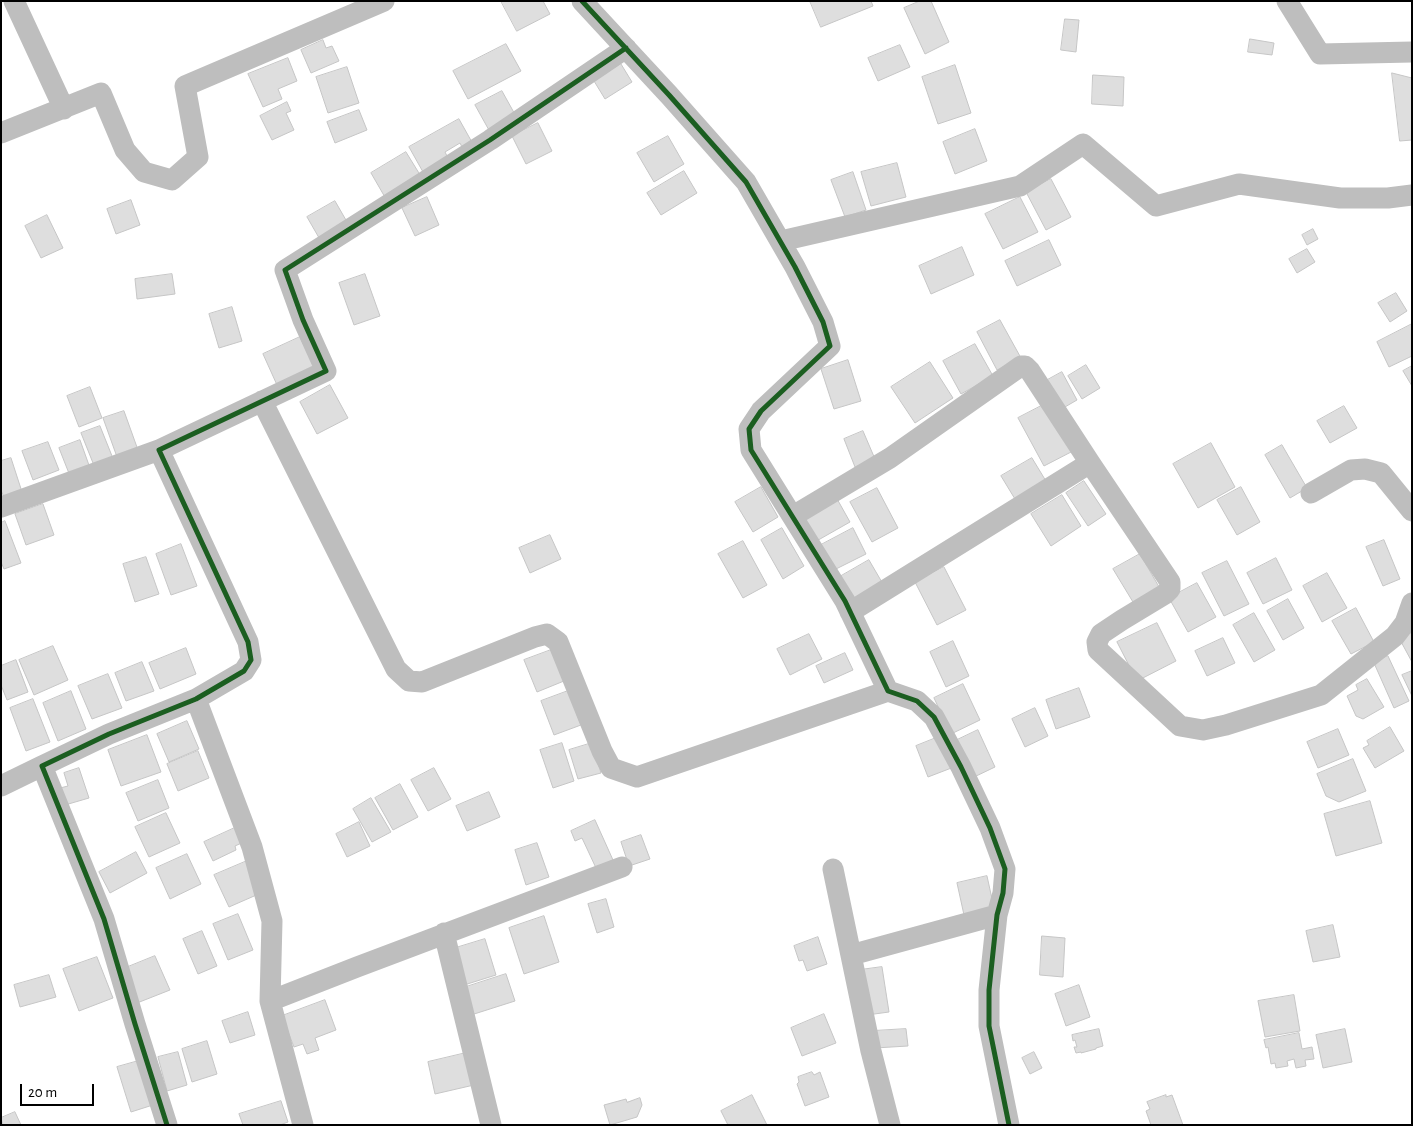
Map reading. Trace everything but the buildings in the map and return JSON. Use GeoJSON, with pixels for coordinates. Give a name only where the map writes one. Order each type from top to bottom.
{"type":"FeatureCollection","features":[{"type":"Feature","properties":{"kind":"street"},"geometry":{"type":"LineString","coordinates":[[14,1],[64,109]]}},
{"type":"Feature","properties":{"kind":"street"},"geometry":{"type":"LineString","coordinates":[[1,133],[101,93],[125,150],[144,172],[172,180],[198,156],[185,86],[384,1]]}},
{"type":"Feature","properties":{"kind":"street"},"geometry":{"type":"LineString","coordinates":[[582,1],[746,182],[795,267],[823,322],[830,346],[761,411],[749,429],[751,450],[845,601],[888,691]]}},
{"type":"Feature","properties":{"kind":"street"},"geometry":{"type":"LineString","coordinates":[[1288,1],[1320,54],[1412,52]]}},
{"type":"Feature","properties":{"kind":"street"},"geometry":{"type":"LineString","coordinates":[[1,507],[160,450],[326,370],[303,320],[285,270],[490,140],[626,48]]}},
{"type":"Feature","properties":{"kind":"street"},"geometry":{"type":"LineString","coordinates":[[780,241],[1020,186],[1083,144],[1156,206],[1239,184],[1340,198],[1388,198],[1412,194]]}},
{"type":"Feature","properties":{"kind":"street"},"geometry":{"type":"LineString","coordinates":[[793,516],[890,458],[1021,366],[1025,366],[1170,582],[1170,589],[1165,594],[1101,634],[1097,642],[1098,650],[1180,726],[1203,730],[1219,727],[1321,695],[1395,636],[1405,623],[1412,603]]}},
{"type":"Feature","properties":{"kind":"street"},"geometry":{"type":"LineString","coordinates":[[262,401],[396,669],[409,681],[422,682],[535,637],[547,634],[558,642],[602,751],[611,768],[637,777],[888,691],[917,700],[934,716],[990,828],[1005,869],[1003,893],[997,915],[989,990],[989,1026],[1009,1125]]}},
{"type":"Feature","properties":{"kind":"street"},"geometry":{"type":"LineString","coordinates":[[1,786],[110,734],[196,699],[244,671],[251,660],[248,642],[160,450]]}},
{"type":"Feature","properties":{"kind":"street"},"geometry":{"type":"LineString","coordinates":[[850,612],[1090,463]]}},
{"type":"Feature","properties":{"kind":"street"},"geometry":{"type":"LineString","coordinates":[[1311,493],[1351,470],[1365,469],[1381,473],[1412,511]]}},
{"type":"Feature","properties":{"kind":"street"},"geometry":{"type":"LineString","coordinates":[[196,699],[252,847],[272,921],[270,1001],[303,1125]]}},
{"type":"Feature","properties":{"kind":"street"},"geometry":{"type":"LineString","coordinates":[[42,766],[104,919],[134,1024],[167,1125]]}},
{"type":"Feature","properties":{"kind":"street"},"geometry":{"type":"LineString","coordinates":[[270,1001],[622,867]]}},
{"type":"Feature","properties":{"kind":"street"},"geometry":{"type":"LineString","coordinates":[[833,869],[871,1051],[890,1125]]}},
{"type":"Feature","properties":{"kind":"street"},"geometry":{"type":"LineString","coordinates":[[851,955],[997,915]]}},
{"type":"Feature","properties":{"kind":"street"},"geometry":{"type":"LineString","coordinates":[[444,934],[491,1125]]}},
{"type":"Feature","properties":{"kind":"cycle path"},"geometry":{"type":"LineString","coordinates":[[582,1],[746,182],[795,267],[823,322],[830,346],[761,411],[749,429],[751,450],[845,601],[888,691],[917,701],[934,717],[961,767],[990,828],[1005,869],[1003,893],[997,915],[989,990],[989,1026],[1009,1125]]}},
{"type":"Feature","properties":{"kind":"cycle path"},"geometry":{"type":"LineString","coordinates":[[167,1125],[104,919],[42,766],[109,734],[196,699],[244,671],[251,660],[248,642],[159,450],[326,371],[303,320],[285,270],[490,140],[626,48]]}}]}
